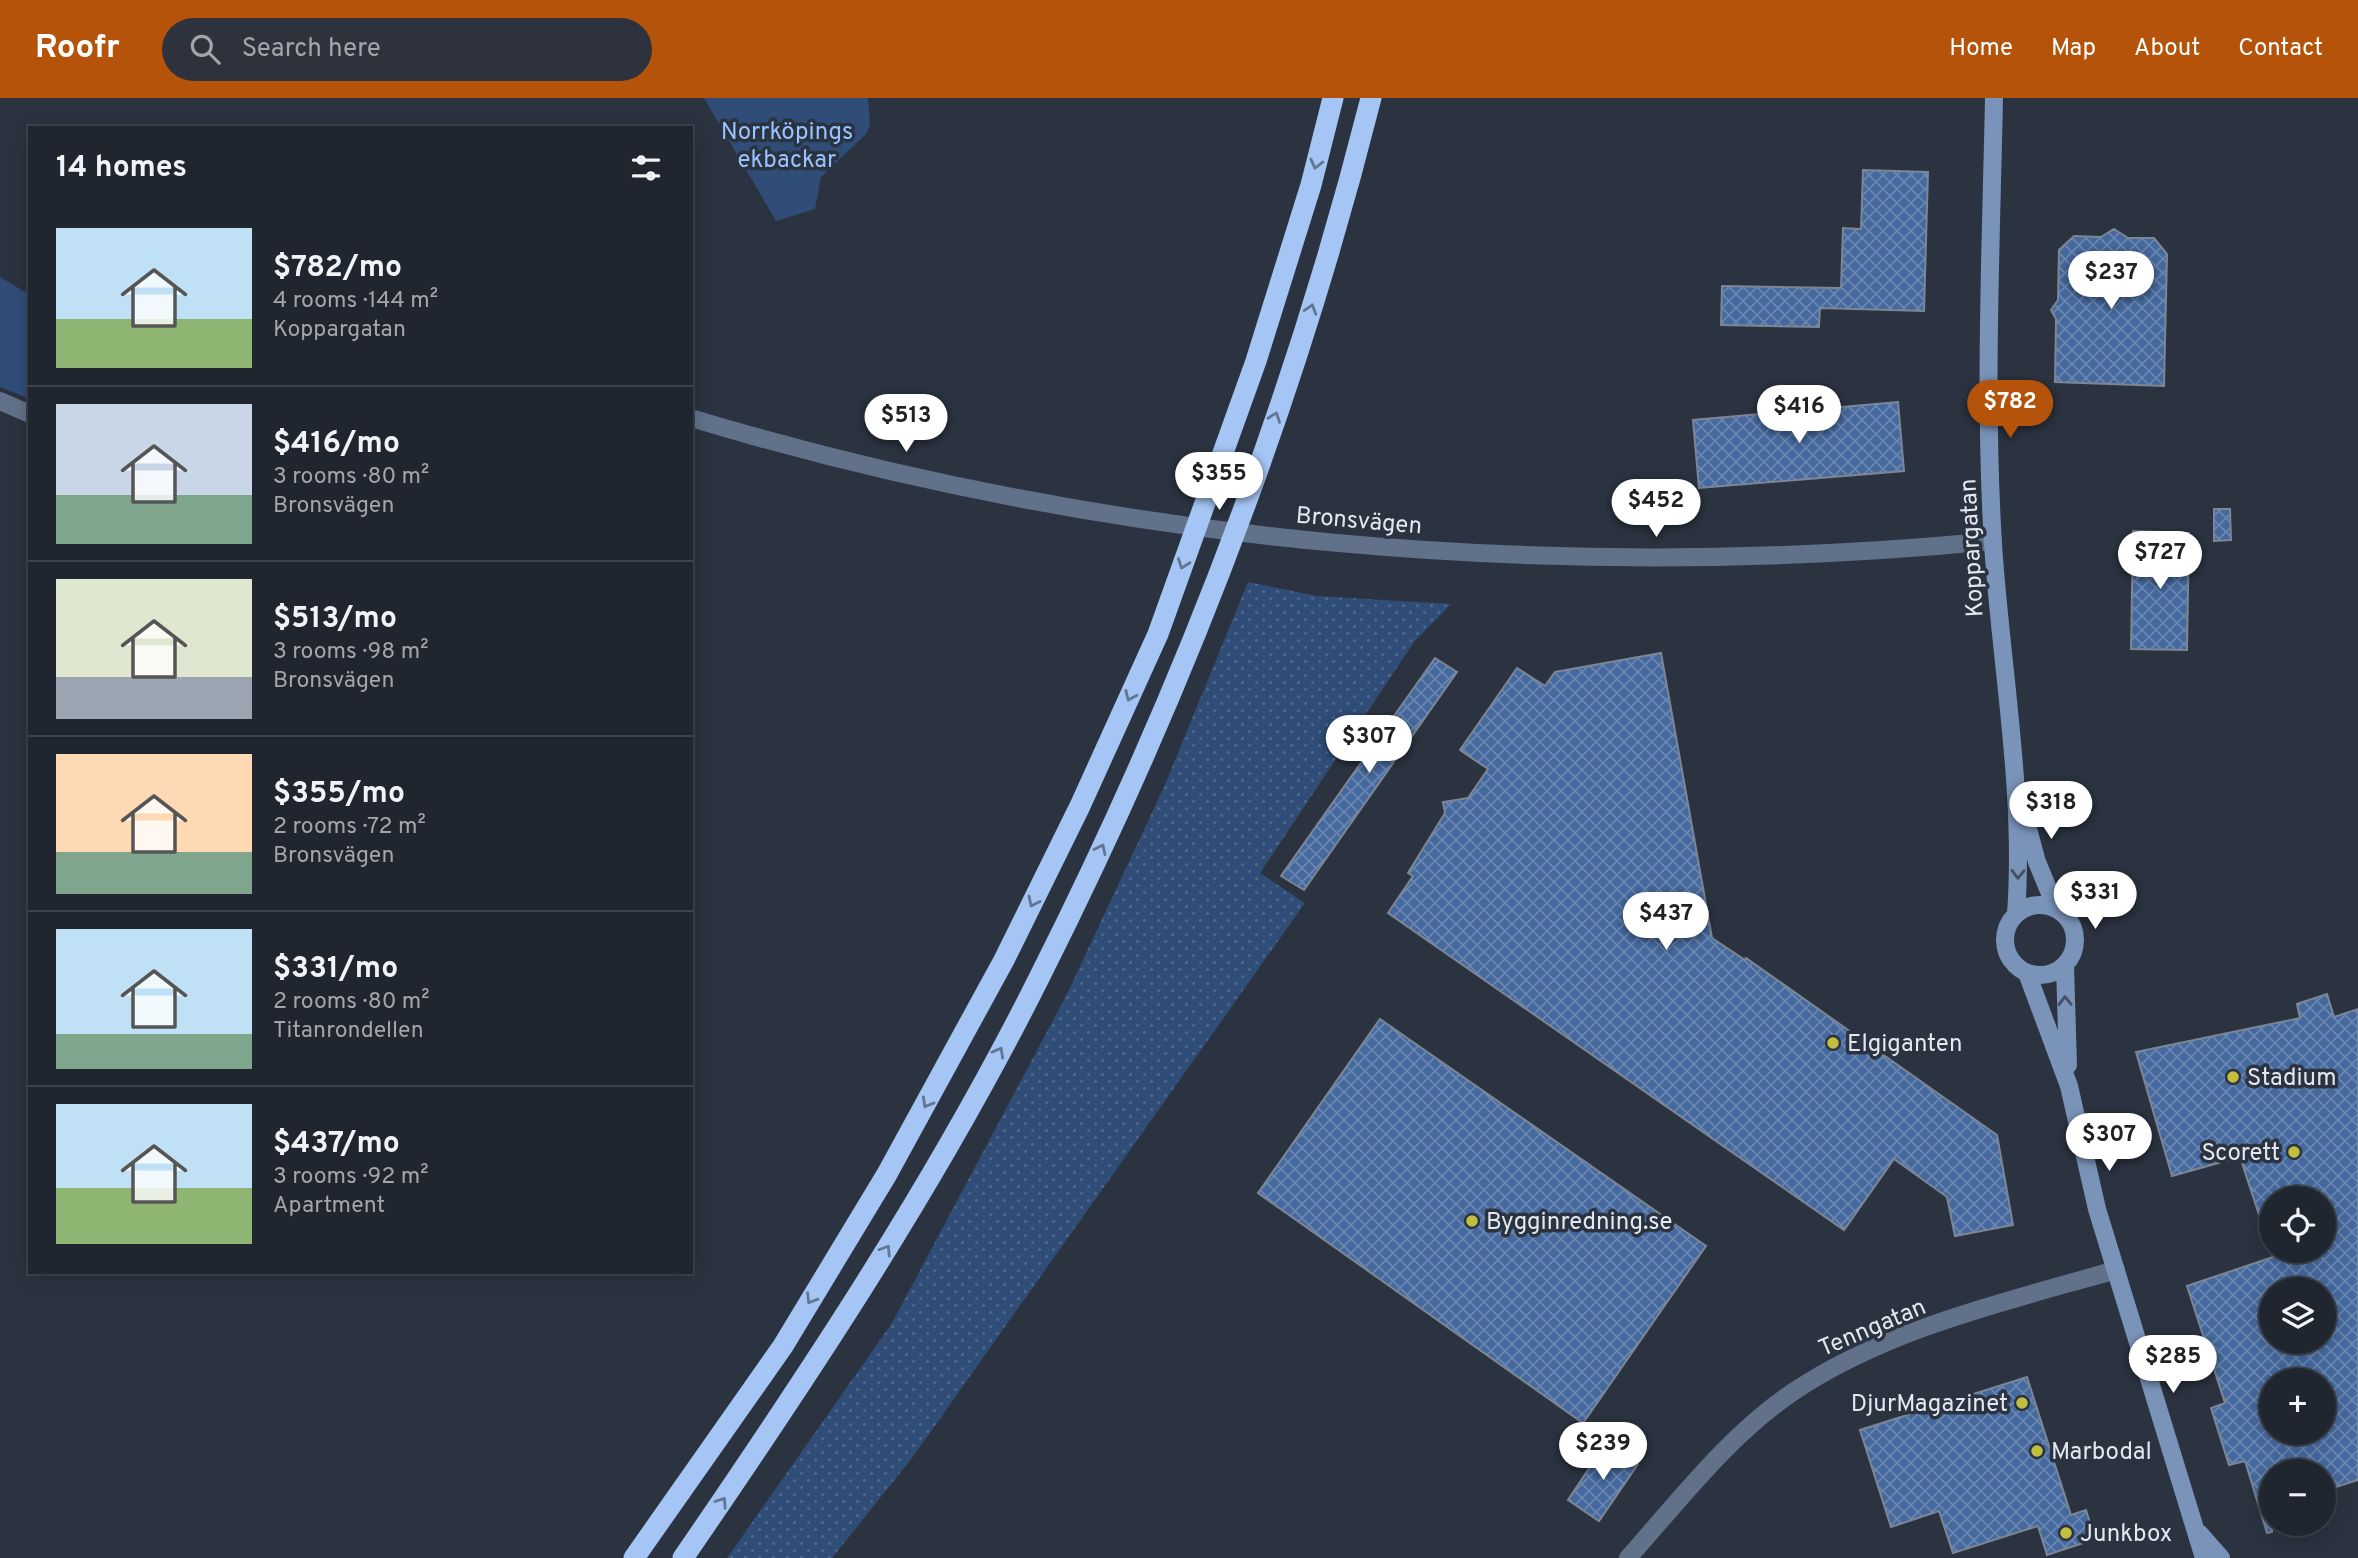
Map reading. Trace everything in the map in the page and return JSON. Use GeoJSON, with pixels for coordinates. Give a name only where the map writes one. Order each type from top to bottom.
{"type":"FeatureCollection","features":[{"type":"Feature","properties":{"kind":"highway"},"geometry":{"type":"LineString","coordinates":[[634,1558],[783,1346],[887,1174],[1004,960],[1080,806],[1158,634],[1228,439],[1307,198],[1333,98]]}},
{"type":"Feature","properties":{"kind":"highway"},"geometry":{"type":"LineString","coordinates":[[683,1558],[812,1370],[920,1194],[1040,977],[1115,822],[1192,641],[1291,374],[1346,197],[1371,98]]}},
{"type":"Feature","properties":{"kind":"street","name":"Koppargatan"},"geometry":{"type":"LineString","coordinates":[[1994,98],[1990,365],[1993,541],[2016,784],[2016,914]]}},
{"type":"Feature","properties":{"kind":"street"},"geometry":{"type":"LineString","coordinates":[[0,401],[28,413]]}},
{"type":"Feature","properties":{"kind":"street","name":"Bronsvägen"},"geometry":{"type":"LineString","coordinates":[[693,419],[867,466],[996,494],[1114,515],[1319,542],[1492,555],[1668,559],[1993,541]]}},
{"type":"Feature","properties":{"kind":"street","name":"Koppargatan"},"geometry":{"type":"LineString","coordinates":[[2016,784],[2037,862],[2056,908]]}},
{"type":"Feature","properties":{"kind":"street"},"geometry":{"type":"LineString","coordinates":[[2065,966],[2047,975],[2028,973],[2013,963],[2005,944],[2009,923],[2016,914],[2035,905],[2056,908],[2072,923],[2076,934],[2076,946],[2065,966],[2069,1086]]}},
{"type":"Feature","properties":{"kind":"street"},"geometry":{"type":"LineString","coordinates":[[2028,973],[2069,1086],[2098,1209],[2204,1558]]}},
{"type":"Feature","properties":{"kind":"street","name":"Tenngatan"},"geometry":{"type":"LineString","coordinates":[[1628,1558],[1743,1433],[1792,1392],[1852,1357],[1933,1326],[2116,1270]]}},
{"type":"Feature","properties":{"kind":"street"},"geometry":{"type":"LineString","coordinates":[[2197,1530],[2221,1558]]}},
{"type":"Feature","properties":{"kind":"green space","name":"Norrköpings ekbackar"},"geometry":{"type":"Polygon","coordinates":[[[704,98],[868,98],[870,124],[867,133],[821,177],[815,209],[776,221],[704,98]]]}},
{"type":"Feature","properties":{"kind":"green space"},"geometry":{"type":"Polygon","coordinates":[[[0,277],[28,294],[28,398],[0,387],[0,277]]]}},
{"type":"Feature","properties":{"kind":"green space"},"geometry":{"type":"Polygon","coordinates":[[[1248,582],[1317,596],[1451,604],[1414,642],[1260,873],[1305,903],[912,1458],[832,1558],[727,1558],[892,1323],[1066,996],[1164,787],[1248,582]]]}},
{"type":"Feature","properties":{"kind":"building"},"geometry":{"type":"Polygon","coordinates":[[[1863,170],[1928,172],[1924,311],[1820,308],[1819,327],[1721,325],[1722,286],[1841,288],[1843,228],[1861,229],[1863,170]]]}},
{"type":"Feature","properties":{"kind":"building"},"geometry":{"type":"Polygon","coordinates":[[[2114,229],[2128,238],[2154,238],[2167,254],[2164,386],[2055,382],[2056,319],[2051,310],[2058,300],[2059,250],[2074,236],[2101,237],[2114,229]]]}},
{"type":"Feature","properties":{"kind":"building"},"geometry":{"type":"Polygon","coordinates":[[[1898,402],[1904,471],[1699,488],[1693,420],[1898,402]]]}},
{"type":"Feature","properties":{"kind":"building"},"geometry":{"type":"Polygon","coordinates":[[[2214,509],[2230,509],[2231,540],[2214,541],[2214,509]]]}},
{"type":"Feature","properties":{"kind":"building"},"geometry":{"type":"Polygon","coordinates":[[[2133,531],[2189,533],[2187,650],[2131,649],[2133,531]]]}},
{"type":"Feature","properties":{"kind":"building"},"geometry":{"type":"Polygon","coordinates":[[[1661,653],[1712,938],[1745,960],[1746,958],[1997,1135],[2013,1225],[1955,1236],[1947,1197],[1894,1159],[1844,1230],[1388,913],[1413,876],[1408,873],[1445,813],[1443,802],[1468,798],[1488,769],[1460,750],[1517,668],[1545,686],[1555,672],[1661,653]]]}},
{"type":"Feature","properties":{"kind":"building"},"geometry":{"type":"Polygon","coordinates":[[[1435,658],[1457,672],[1304,890],[1281,876],[1435,658]]]}},
{"type":"Feature","properties":{"kind":"building"},"geometry":{"type":"Polygon","coordinates":[[[2327,994],[2334,1017],[2358,1009],[2358,1480],[2336,1487],[2336,1459],[2259,1459],[2259,1507],[2245,1461],[2229,1465],[2211,1408],[2225,1403],[2187,1286],[2259,1262],[2336,1263],[2336,1186],[2259,1186],[2259,1215],[2240,1157],[2172,1176],[2136,1052],[2300,1018],[2297,1004],[2327,994]]]}},
{"type":"Feature","properties":{"kind":"building"},"geometry":{"type":"Polygon","coordinates":[[[1380,1019],[1706,1246],[1583,1423],[1258,1193],[1380,1019]]]}},
{"type":"Feature","properties":{"kind":"building"},"geometry":{"type":"Polygon","coordinates":[[[2027,1377],[2071,1515],[2086,1510],[2095,1539],[2047,1555],[2038,1526],[1953,1553],[1939,1511],[1891,1527],[1860,1430],[2027,1377]]]}},
{"type":"Feature","properties":{"kind":"building"},"geometry":{"type":"Polygon","coordinates":[[[1606,1443],[1638,1464],[1599,1521],[1568,1500],[1606,1443]]]}},
{"type":"Feature","properties":{"kind":"place","name":"Elgiganten"},"geometry":{"type":"Point","coordinates":[1833,1043]}},
{"type":"Feature","properties":{"kind":"place","name":"Stadium"},"geometry":{"type":"Point","coordinates":[2233,1077]}},
{"type":"Feature","properties":{"kind":"place","name":"Scorett"},"geometry":{"type":"Point","coordinates":[2294,1152]}},
{"type":"Feature","properties":{"kind":"place","name":"Bygginredning.se"},"geometry":{"type":"Point","coordinates":[1472,1221]}},
{"type":"Feature","properties":{"kind":"place","name":"DjurMagazinet"},"geometry":{"type":"Point","coordinates":[2022,1403]}},
{"type":"Feature","properties":{"kind":"place","name":"Marbodal"},"geometry":{"type":"Point","coordinates":[2037,1451]}},
{"type":"Feature","properties":{"kind":"place","name":"Junkbox"},"geometry":{"type":"Point","coordinates":[2066,1533]}}]}
